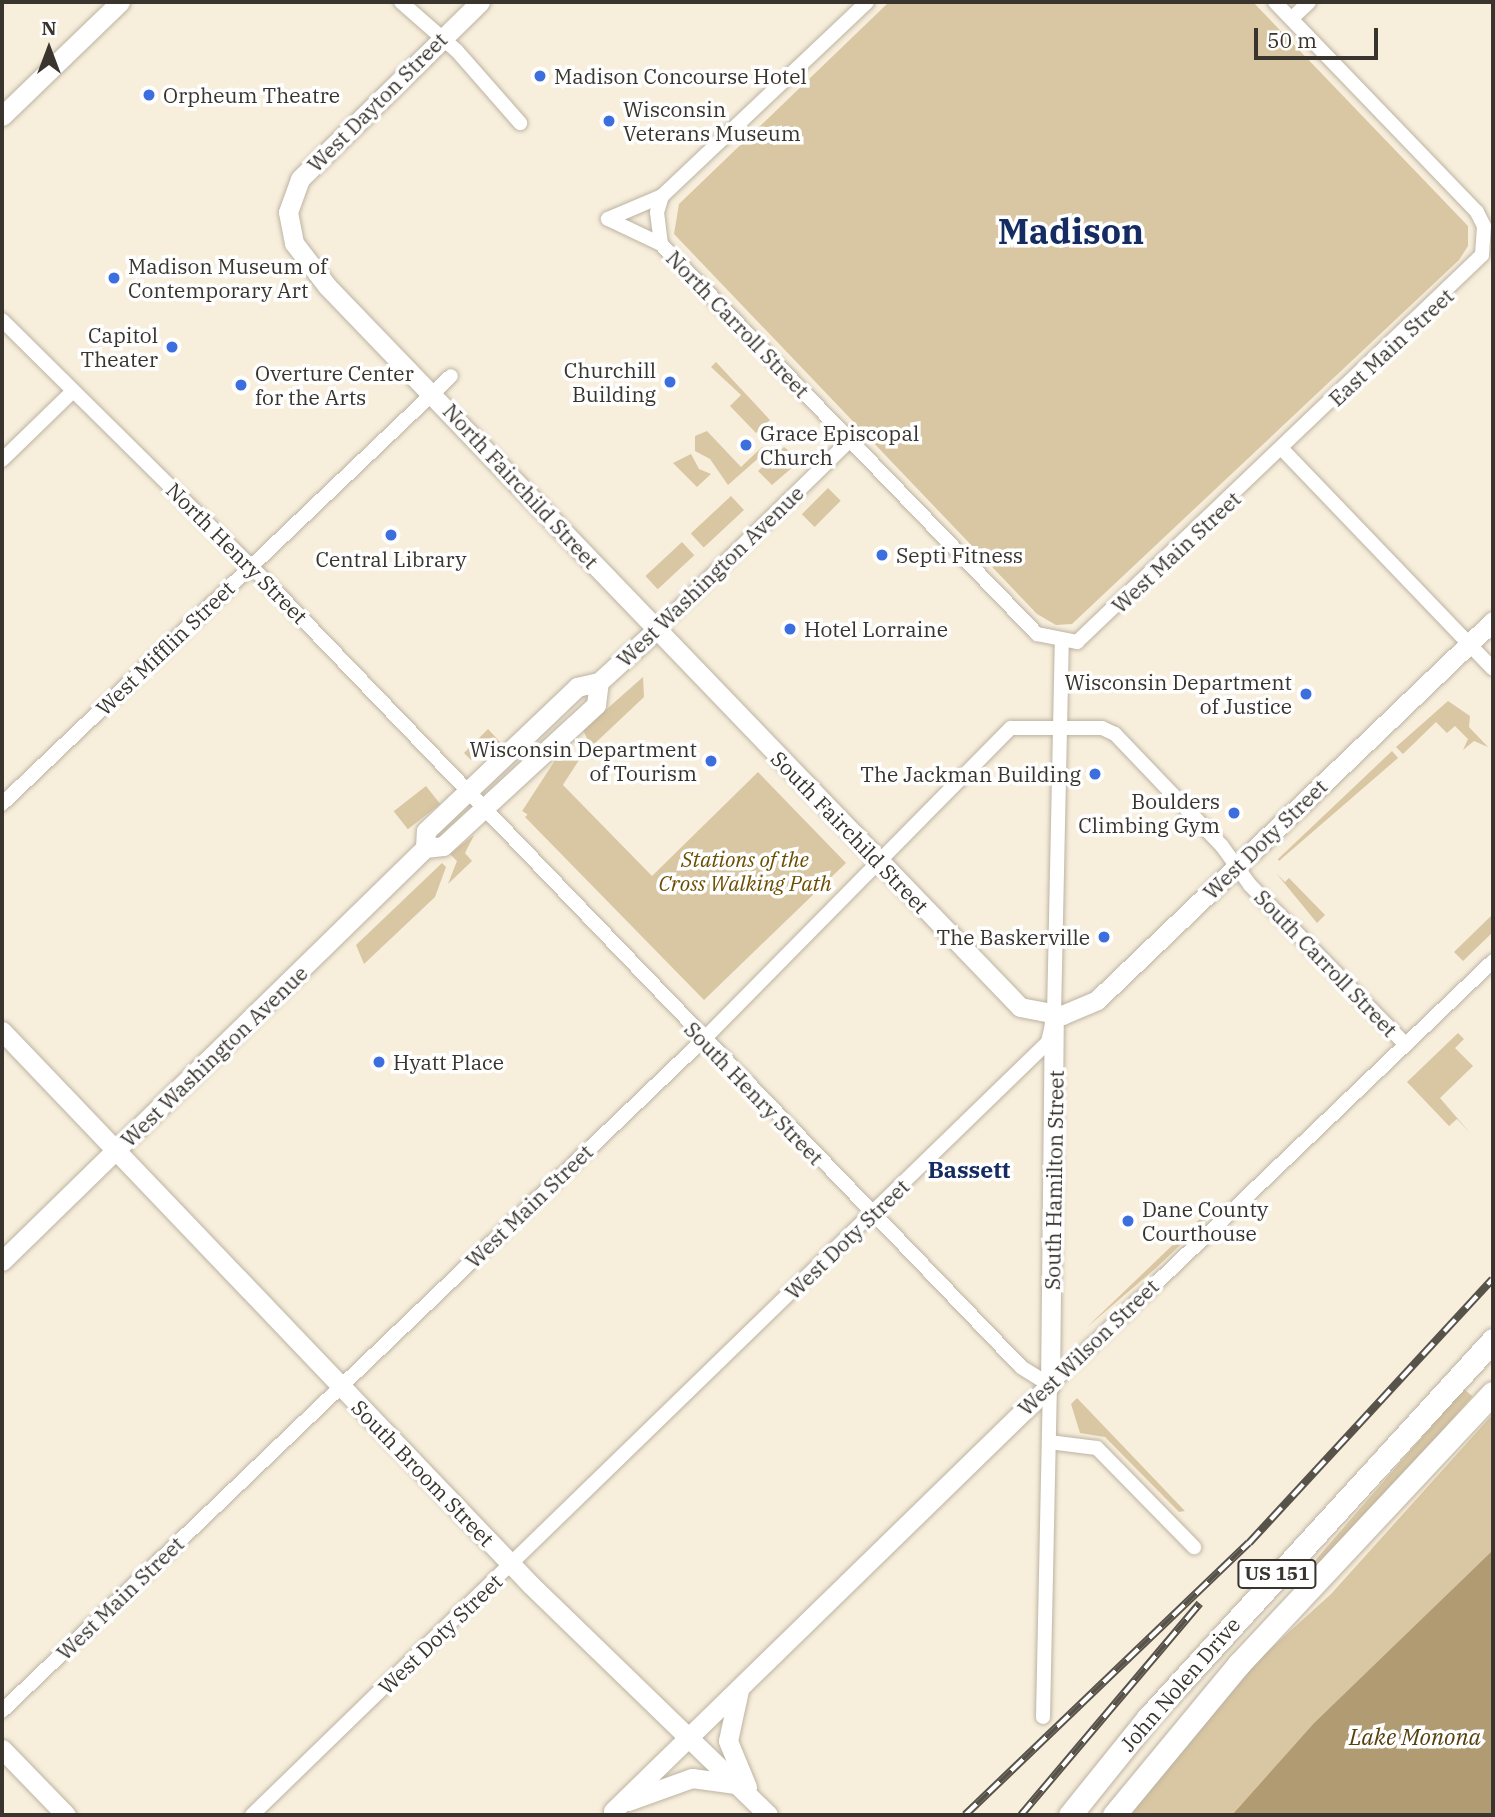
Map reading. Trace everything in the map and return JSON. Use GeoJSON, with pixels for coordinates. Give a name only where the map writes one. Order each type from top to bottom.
{"type":"FeatureCollection","features":[{"type":"Feature","properties":{"kind":"main road","name":"John Nolen Drive"},"geometry":{"type":"LineString","coordinates":[[1070,1815],[1157,1708],[1493,1340]]}},
{"type":"Feature","properties":{"kind":"main road","name":"John Nolen Drive"},"geometry":{"type":"LineString","coordinates":[[1115,1815],[1239,1664],[1493,1393]]}},
{"type":"Feature","properties":{"kind":"street"},"geometry":{"type":"LineString","coordinates":[[2,116],[120,2]]}},
{"type":"Feature","properties":{"kind":"street"},"geometry":{"type":"LineString","coordinates":[[401,2],[439,41],[457,51],[520,123]]}},
{"type":"Feature","properties":{"kind":"street","name":"West Dayton Street"},"geometry":{"type":"LineString","coordinates":[[288,212],[304,174],[480,2]]}},
{"type":"Feature","properties":{"kind":"street"},"geometry":{"type":"LineString","coordinates":[[1275,2],[1477,212],[1489,237]]}},
{"type":"Feature","properties":{"kind":"street"},"geometry":{"type":"LineString","coordinates":[[1292,18],[1309,2]]}},
{"type":"Feature","properties":{"kind":"street"},"geometry":{"type":"LineString","coordinates":[[661,244],[608,219],[662,196],[860,4]]}},
{"type":"Feature","properties":{"kind":"street","name":"North Carroll Street"},"geometry":{"type":"LineString","coordinates":[[662,196],[661,244],[850,440]]}},
{"type":"Feature","properties":{"kind":"street","name":"North Fairchild Street"},"geometry":{"type":"LineString","coordinates":[[288,212],[289,233],[304,260],[433,392],[656,630]]}},
{"type":"Feature","properties":{"kind":"street","name":"East Main Street"},"geometry":{"type":"LineString","coordinates":[[1283,450],[1478,265],[1489,237]]}},
{"type":"Feature","properties":{"kind":"street","name":"North Henry Street"},"geometry":{"type":"LineString","coordinates":[[2,320],[72,392],[91,404],[251,566],[464,794]]}},
{"type":"Feature","properties":{"kind":"street","name":"West Mifflin Street"},"geometry":{"type":"LineString","coordinates":[[2,804],[450,376]]}},
{"type":"Feature","properties":{"kind":"street"},"geometry":{"type":"LineString","coordinates":[[2,460],[72,392]]}},
{"type":"Feature","properties":{"kind":"street"},"geometry":{"type":"LineString","coordinates":[[850,440],[1037,634],[1062,643]]}},
{"type":"Feature","properties":{"kind":"street","name":"West Washington Avenue"},"geometry":{"type":"LineString","coordinates":[[425,848],[426,831],[464,794],[577,687],[599,682],[656,630],[850,440]]}},
{"type":"Feature","properties":{"kind":"street"},"geometry":{"type":"LineString","coordinates":[[1283,450],[1493,669]]}},
{"type":"Feature","properties":{"kind":"street","name":"West Main Street"},"geometry":{"type":"LineString","coordinates":[[1062,643],[1088,635],[1283,450]]}},
{"type":"Feature","properties":{"kind":"street","name":"West Doty Street"},"geometry":{"type":"LineString","coordinates":[[253,1815],[1048,1042],[1054,1015],[1097,1000],[1493,621]]}},
{"type":"Feature","properties":{"kind":"street","name":"South Fairchild Street"},"geometry":{"type":"LineString","coordinates":[[656,630],[1009,999],[1027,1011],[1054,1015]]}},
{"type":"Feature","properties":{"kind":"street","name":"South Hamilton Street"},"geometry":{"type":"LineString","coordinates":[[1044,1717],[1062,643]]}},
{"type":"Feature","properties":{"kind":"street","name":"West Washington Avenue"},"geometry":{"type":"LineString","coordinates":[[2,1261],[425,848],[443,846],[596,705],[599,682]]}},
{"type":"Feature","properties":{"kind":"street","name":"West Main Street"},"geometry":{"type":"LineString","coordinates":[[2,1711],[703,1040],[1007,730],[1061,727]]}},
{"type":"Feature","properties":{"kind":"street","name":"South Carroll Street"},"geometry":{"type":"LineString","coordinates":[[1061,727],[1115,734],[1406,1045]]}},
{"type":"Feature","properties":{"kind":"street","name":"South Henry Street"},"geometry":{"type":"LineString","coordinates":[[464,794],[1021,1367],[1049,1385]]}},
{"type":"Feature","properties":{"kind":"street","name":"West Wilson Street"},"geometry":{"type":"LineString","coordinates":[[611,1813],[741,1683],[1049,1385],[1493,961]]}},
{"type":"Feature","properties":{"kind":"street","name":"South Broom Street"},"geometry":{"type":"LineString","coordinates":[[2,1031],[512,1564],[763,1810]]}},
{"type":"Feature","properties":{"kind":"street"},"geometry":{"type":"LineString","coordinates":[[1049,1442],[1097,1448],[1194,1547]]}},
{"type":"Feature","properties":{"kind":"street"},"geometry":{"type":"LineString","coordinates":[[741,1683],[728,1741],[763,1810]]}},
{"type":"Feature","properties":{"kind":"street"},"geometry":{"type":"LineString","coordinates":[[2,1749],[66,1815]]}},
{"type":"Feature","properties":{"kind":"street"},"geometry":{"type":"LineString","coordinates":[[611,1813],[674,1781],[737,1785]]}},
{"type":"Feature","properties":{"kind":"green space"},"geometry":{"type":"Polygon","coordinates":[[[889,2],[1253,2],[1468,226],[1468,246],[1459,260],[1072,624],[1056,625],[1037,614],[674,234],[679,204],[889,2]]]}},
{"type":"Feature","properties":{"kind":"green space"},"geometry":{"type":"Polygon","coordinates":[[[716,362],[770,420],[756,433],[730,406],[741,395],[711,367],[716,362]]]}},
{"type":"Feature","properties":{"kind":"green space"},"geometry":{"type":"Polygon","coordinates":[[[707,431],[741,467],[762,447],[770,448],[728,485],[710,459],[695,451],[695,436],[707,431]]]}},
{"type":"Feature","properties":{"kind":"green space"},"geometry":{"type":"Polygon","coordinates":[[[784,447],[801,460],[772,485],[758,471],[784,447]]]}},
{"type":"Feature","properties":{"kind":"green space"},"geometry":{"type":"Polygon","coordinates":[[[691,454],[699,469],[711,474],[697,487],[673,463],[691,454]]]}},
{"type":"Feature","properties":{"kind":"green space"},"geometry":{"type":"Polygon","coordinates":[[[828,488],[841,501],[815,527],[802,514],[828,488]]]}},
{"type":"Feature","properties":{"kind":"green space"},"geometry":{"type":"Polygon","coordinates":[[[731,496],[744,510],[704,547],[691,534],[731,496]]]}},
{"type":"Feature","properties":{"kind":"green space"},"geometry":{"type":"Polygon","coordinates":[[[682,542],[694,555],[658,589],[645,576],[682,542]]]}},
{"type":"Feature","properties":{"kind":"green space"},"geometry":{"type":"Polygon","coordinates":[[[643,677],[644,697],[591,747],[583,730],[643,677]]]}},
{"type":"Feature","properties":{"kind":"green space"},"geometry":{"type":"Polygon","coordinates":[[[1448,701],[1470,716],[1469,727],[1488,747],[1474,741],[1463,750],[1468,739],[1455,726],[1447,733],[1436,722],[1403,754],[1396,747],[1448,701]]]}},
{"type":"Feature","properties":{"kind":"green space"},"geometry":{"type":"Polygon","coordinates":[[[488,729],[500,742],[471,760],[464,753],[488,729]]]}},
{"type":"Feature","properties":{"kind":"green space"},"geometry":{"type":"Polygon","coordinates":[[[563,748],[580,759],[539,822],[522,811],[563,748]]]}},
{"type":"Feature","properties":{"kind":"green space"},"geometry":{"type":"Polygon","coordinates":[[[1392,751],[1398,758],[1279,861],[1278,859],[1392,751]]]}},
{"type":"Feature","properties":{"kind":"green space","name":"Stations of the Cross Walking Path"},"geometry":{"type":"Polygon","coordinates":[[[758,772],[846,863],[704,1000],[525,817],[561,783],[652,876],[758,772]]]}},
{"type":"Feature","properties":{"kind":"green space"},"geometry":{"type":"Polygon","coordinates":[[[426,786],[440,804],[408,829],[394,811],[426,786]]]}},
{"type":"Feature","properties":{"kind":"green space"},"geometry":{"type":"Polygon","coordinates":[[[474,835],[465,853],[472,861],[448,884],[457,861],[450,854],[474,835]]]}},
{"type":"Feature","properties":{"kind":"green space"},"geometry":{"type":"Polygon","coordinates":[[[442,863],[446,867],[435,897],[364,964],[356,945],[442,863]]]}},
{"type":"Feature","properties":{"kind":"green space"},"geometry":{"type":"Polygon","coordinates":[[[1276,873],[1285,882],[1289,878],[1325,915],[1317,923],[1276,873]]]}},
{"type":"Feature","properties":{"kind":"green space"},"geometry":{"type":"Polygon","coordinates":[[[1493,914],[1493,932],[1463,961],[1454,952],[1493,914]]]}},
{"type":"Feature","properties":{"kind":"green space"},"geometry":{"type":"Polygon","coordinates":[[[1458,1033],[1464,1039],[1455,1048],[1473,1066],[1440,1098],[1471,1134],[1457,1119],[1449,1126],[1407,1082],[1458,1033]]]}},
{"type":"Feature","properties":{"kind":"green space"},"geometry":{"type":"Polygon","coordinates":[[[1208,1211],[1212,1215],[1086,1328],[1208,1211]]]}},
{"type":"Feature","properties":{"kind":"green space"},"geometry":{"type":"Polygon","coordinates":[[[1464,1389],[1472,1396],[1313,1580],[1305,1572],[1464,1389]]]}},
{"type":"Feature","properties":{"kind":"green space"},"geometry":{"type":"Polygon","coordinates":[[[1077,1398],[1185,1511],[1179,1512],[1105,1437],[1080,1433],[1071,1404],[1077,1398]]]}},
{"type":"Feature","properties":{"kind":"green space"},"geometry":{"type":"Polygon","coordinates":[[[1493,1414],[1493,1550],[1314,1723],[1232,1815],[1129,1815],[1258,1660],[1331,1594],[1493,1414]]]}},
{"type":"Feature","properties":{"kind":"water","name":"Lake Monona"},"geometry":{"type":"Polygon","coordinates":[[[1493,1550],[1493,1815],[1232,1815],[1314,1723],[1493,1550]]]}},
{"type":"Feature","properties":{"kind":"railway"},"geometry":{"type":"LineString","coordinates":[[965,1815],[1249,1543],[1493,1279]]}},
{"type":"Feature","properties":{"kind":"railway"},"geometry":{"type":"LineString","coordinates":[[1021,1815],[1200,1603]]}},
{"type":"Feature","properties":{"kind":"place","name":"Madison Concourse Hotel"},"geometry":{"type":"Point","coordinates":[540,76]}},
{"type":"Feature","properties":{"kind":"place","name":"Orpheum Theatre"},"geometry":{"type":"Point","coordinates":[149,95]}},
{"type":"Feature","properties":{"kind":"place","name":"Wisconsin Veterans Museum"},"geometry":{"type":"Point","coordinates":[609,121]}},
{"type":"Feature","properties":{"kind":"place","name":"Madison Museum of Contemporary Art"},"geometry":{"type":"Point","coordinates":[114,278]}},
{"type":"Feature","properties":{"kind":"place","name":"Capitol Theater"},"geometry":{"type":"Point","coordinates":[172,347]}},
{"type":"Feature","properties":{"kind":"place","name":"Churchill Building"},"geometry":{"type":"Point","coordinates":[670,382]}},
{"type":"Feature","properties":{"kind":"place","name":"Overture Center for the Arts"},"geometry":{"type":"Point","coordinates":[241,385]}},
{"type":"Feature","properties":{"kind":"place","name":"Grace Episcopal Church"},"geometry":{"type":"Point","coordinates":[746,445]}},
{"type":"Feature","properties":{"kind":"place","name":"Central Library"},"geometry":{"type":"Point","coordinates":[391,535]}},
{"type":"Feature","properties":{"kind":"place","name":"Septi Fitness"},"geometry":{"type":"Point","coordinates":[882,555]}},
{"type":"Feature","properties":{"kind":"place","name":"Hotel Lorraine"},"geometry":{"type":"Point","coordinates":[790,629]}},
{"type":"Feature","properties":{"kind":"place","name":"Wisconsin Department of Justice"},"geometry":{"type":"Point","coordinates":[1306,694]}},
{"type":"Feature","properties":{"kind":"place","name":"Wisconsin Department of Tourism"},"geometry":{"type":"Point","coordinates":[711,761]}},
{"type":"Feature","properties":{"kind":"place","name":"The Jackman Building"},"geometry":{"type":"Point","coordinates":[1095,774]}},
{"type":"Feature","properties":{"kind":"place","name":"Boulders Climbing Gym"},"geometry":{"type":"Point","coordinates":[1234,813]}},
{"type":"Feature","properties":{"kind":"place","name":"The Baskerville"},"geometry":{"type":"Point","coordinates":[1104,937]}},
{"type":"Feature","properties":{"kind":"place","name":"Hyatt Place"},"geometry":{"type":"Point","coordinates":[379,1062]}},
{"type":"Feature","properties":{"kind":"place","name":"Dane County Courthouse"},"geometry":{"type":"Point","coordinates":[1128,1221]}},
{"type":"Feature","properties":{"kind":"district","name":"Madison"},"geometry":{"type":"Point","coordinates":[1071,231]}},
{"type":"Feature","properties":{"kind":"district","name":"Bassett"},"geometry":{"type":"Point","coordinates":[969,1169]}}]}
